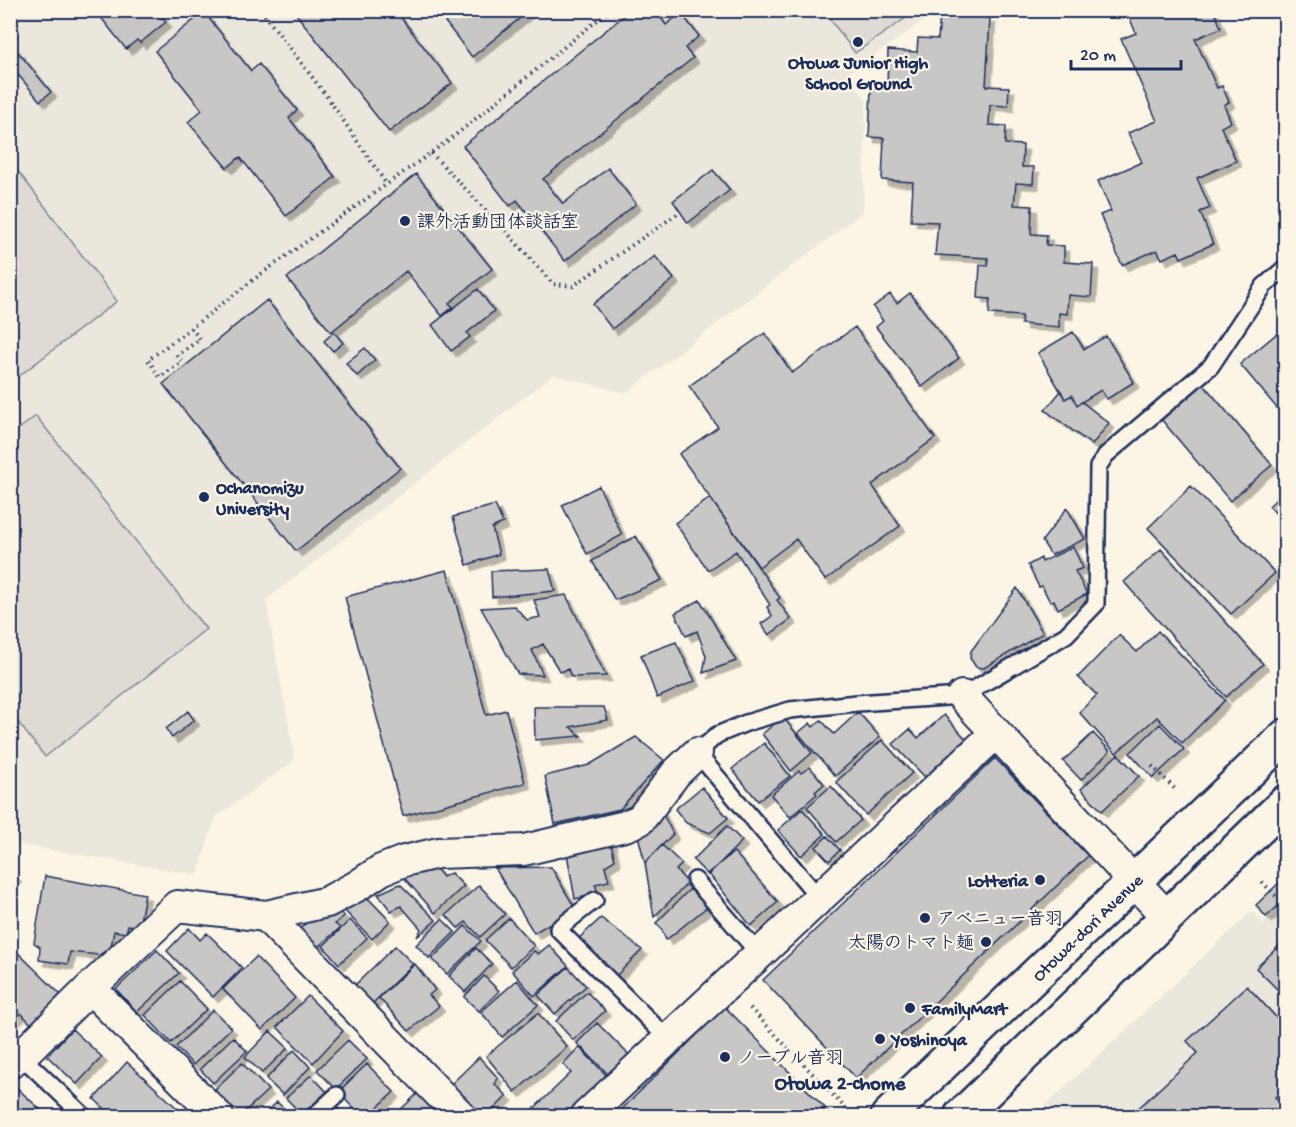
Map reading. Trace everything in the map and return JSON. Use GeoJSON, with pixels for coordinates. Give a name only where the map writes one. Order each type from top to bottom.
{"type":"FeatureCollection","features":[{"type":"Feature","properties":{"kind":"main road","name":"Otowa-dori Avenue"},"geometry":{"type":"LineString","coordinates":[[888,1116],[1286,736]]}},
{"type":"Feature","properties":{"kind":"main road"},"geometry":{"type":"LineString","coordinates":[[961,1116],[1286,802]]}},
{"type":"Feature","properties":{"kind":"street"},"geometry":{"type":"LineString","coordinates":[[962,696],[1167,917]]}},
{"type":"Feature","properties":{"kind":"street"},"geometry":{"type":"LineString","coordinates":[[586,1116],[996,734]]}},
{"type":"Feature","properties":{"kind":"street"},"geometry":{"type":"LineString","coordinates":[[14,1057],[177,906],[266,916],[327,902],[381,870],[404,861],[438,853],[524,850],[625,826],[640,820],[676,773],[697,753]]}},
{"type":"Feature","properties":{"kind":"street"},"geometry":{"type":"LineString","coordinates":[[266,916],[461,1116]]}},
{"type":"Feature","properties":{"kind":"street"},"geometry":{"type":"LineString","coordinates":[[90,988],[218,1116]]}},
{"type":"Feature","properties":{"kind":"lane"},"geometry":{"type":"LineString","coordinates":[[820,899],[697,753],[717,735],[746,723],[790,710],[962,696],[1066,635],[1096,604],[1098,467],[1106,455],[1211,366],[1264,286],[1286,267]]}},
{"type":"Feature","properties":{"kind":"lane"},"geometry":{"type":"LineString","coordinates":[[695,880],[760,955]]}},
{"type":"Feature","properties":{"kind":"lane"},"geometry":{"type":"LineString","coordinates":[[595,900],[558,929],[669,1040]]}},
{"type":"Feature","properties":{"kind":"lane"},"geometry":{"type":"LineString","coordinates":[[14,1057],[84,1116]]}},
{"type":"Feature","properties":{"kind":"lane"},"geometry":{"type":"LineString","coordinates":[[314,1116],[337,1095]]}},
{"type":"Feature","properties":{"kind":"path"},"geometry":{"type":"LineString","coordinates":[[261,10],[328,98],[387,185]]}},
{"type":"Feature","properties":{"kind":"path"},"geometry":{"type":"LineString","coordinates":[[191,328],[200,339],[177,356],[182,362],[160,377],[148,360],[261,274],[431,153],[610,10]]}},
{"type":"Feature","properties":{"kind":"path"},"geometry":{"type":"LineString","coordinates":[[431,153],[553,284],[573,285],[680,212]]}},
{"type":"Feature","properties":{"kind":"path"},"geometry":{"type":"LineString","coordinates":[[1152,766],[1178,792]]}},
{"type":"Feature","properties":{"kind":"path"},"geometry":{"type":"LineString","coordinates":[[1262,882],[1277,897]]}},
{"type":"Feature","properties":{"kind":"path"},"geometry":{"type":"LineString","coordinates":[[728,985],[849,1112]]}},
{"type":"Feature","properties":{"kind":"shaded area","name":"Ochanomizu University"},"geometry":{"type":"Polygon","coordinates":[[[10,11],[938,11],[847,74],[866,99],[863,212],[626,393],[553,375],[266,600],[295,760],[215,818],[198,875],[11,843],[10,11]]]}},
{"type":"Feature","properties":{"kind":"shaded area"},"geometry":{"type":"Polygon","coordinates":[[[824,11],[916,11],[855,53],[824,11]]]}},
{"type":"Feature","properties":{"kind":"shaded area"},"geometry":{"type":"Polygon","coordinates":[[[11,162],[117,301],[11,382],[11,162]]]}},
{"type":"Feature","properties":{"kind":"shaded area"},"geometry":{"type":"Polygon","coordinates":[[[36,416],[206,629],[45,757],[11,713],[11,435],[36,416]]]}},
{"type":"Feature","properties":{"kind":"shaded area"},"geometry":{"type":"Polygon","coordinates":[[[1285,903],[1285,1116],[1034,1116],[1252,911],[1264,924],[1285,903]]]}},
{"type":"Feature","properties":{"kind":"building"},"geometry":{"type":"Polygon","coordinates":[[[95,10],[156,10],[166,22],[140,43],[137,40],[126,49],[95,10]]]}},
{"type":"Feature","properties":{"kind":"building"},"geometry":{"type":"Polygon","coordinates":[[[293,10],[395,10],[452,83],[389,132],[293,10]]]}},
{"type":"Feature","properties":{"kind":"building"},"geometry":{"type":"Polygon","coordinates":[[[436,10],[530,10],[472,57],[436,10]]]}},
{"type":"Feature","properties":{"kind":"building"},"geometry":{"type":"Polygon","coordinates":[[[631,10],[655,10],[666,25],[681,13],[699,36],[685,48],[693,58],[543,179],[563,204],[608,168],[636,204],[565,261],[517,200],[510,206],[463,146],[631,10]]]}},
{"type":"Feature","properties":{"kind":"building"},"geometry":{"type":"Polygon","coordinates":[[[1126,10],[1214,10],[1221,28],[1195,39],[1217,88],[1222,86],[1229,102],[1224,105],[1231,122],[1221,127],[1236,161],[1197,178],[1210,208],[1200,212],[1213,244],[1181,258],[1178,252],[1162,259],[1157,250],[1122,265],[1100,215],[1111,211],[1098,181],[1142,162],[1128,133],[1157,121],[1121,39],[1136,33],[1126,10]]]}},
{"type":"Feature","properties":{"kind":"building"},"geometry":{"type":"Polygon","coordinates":[[[204,12],[251,71],[259,64],[297,110],[289,118],[335,177],[286,216],[240,157],[227,168],[188,122],[202,110],[155,51],[204,12]]]}},
{"type":"Feature","properties":{"kind":"building"},"geometry":{"type":"Polygon","coordinates":[[[940,15],[990,18],[986,86],[1009,87],[1008,106],[990,105],[989,125],[1006,126],[1005,144],[1023,145],[1022,167],[1034,167],[1033,184],[1016,183],[1014,205],[1032,206],[1031,234],[1047,235],[1046,245],[1064,246],[1064,262],[1093,264],[1091,297],[1068,295],[1067,314],[1059,313],[1059,327],[1021,324],[1022,316],[989,314],[990,299],[978,298],[980,265],[988,266],[988,258],[935,255],[938,222],[911,221],[913,182],[882,180],[884,138],[869,137],[871,89],[887,89],[888,50],[917,52],[918,38],[938,39],[940,15]]]}},
{"type":"Feature","properties":{"kind":"building"},"geometry":{"type":"Polygon","coordinates":[[[15,48],[51,92],[40,101],[10,65],[10,52],[15,48]]]}},
{"type":"Feature","properties":{"kind":"building"},"geometry":{"type":"Polygon","coordinates":[[[713,170],[730,190],[688,223],[673,201],[713,170]]]}},
{"type":"Feature","properties":{"kind":"building","name":"課外活動団体談話室"},"geometry":{"type":"Polygon","coordinates":[[[416,174],[492,269],[449,303],[453,307],[442,316],[406,271],[331,332],[287,278],[416,174]]]}},
{"type":"Feature","properties":{"kind":"building"},"geometry":{"type":"Polygon","coordinates":[[[655,256],[674,279],[612,329],[593,304],[655,256]]]}},
{"type":"Feature","properties":{"kind":"building"},"geometry":{"type":"Polygon","coordinates":[[[478,289],[494,311],[467,333],[470,337],[451,351],[432,325],[478,289]]]}},
{"type":"Feature","properties":{"kind":"building"},"geometry":{"type":"Polygon","coordinates":[[[910,293],[959,358],[922,387],[876,327],[883,321],[873,307],[890,294],[897,303],[910,293]]]}},
{"type":"Feature","properties":{"kind":"building"},"geometry":{"type":"Polygon","coordinates":[[[267,300],[400,468],[296,551],[163,384],[267,300]]]}},
{"type":"Feature","properties":{"kind":"building"},"geometry":{"type":"Polygon","coordinates":[[[1286,326],[1286,419],[1240,364],[1286,326]]]}},
{"type":"Feature","properties":{"kind":"building"},"geometry":{"type":"Polygon","coordinates":[[[855,327],[935,438],[872,485],[900,526],[825,580],[796,539],[759,567],[679,454],[718,427],[689,386],[765,333],[792,373],[855,327]]]}},
{"type":"Feature","properties":{"kind":"building"},"geometry":{"type":"Polygon","coordinates":[[[334,332],[343,343],[333,351],[324,341],[334,332]]]}},
{"type":"Feature","properties":{"kind":"building"},"geometry":{"type":"Polygon","coordinates":[[[1073,332],[1084,349],[1106,336],[1134,382],[1107,399],[1101,390],[1077,405],[1072,395],[1065,399],[1038,353],[1073,332]]]}},
{"type":"Feature","properties":{"kind":"building"},"geometry":{"type":"Polygon","coordinates":[[[365,348],[375,360],[357,376],[346,363],[365,348]]]}},
{"type":"Feature","properties":{"kind":"building"},"geometry":{"type":"Polygon","coordinates":[[[1203,384],[1272,465],[1230,501],[1161,419],[1203,384]]]}},
{"type":"Feature","properties":{"kind":"building"},"geometry":{"type":"Polygon","coordinates":[[[1061,391],[1065,399],[1072,395],[1077,405],[1082,402],[1109,423],[1092,445],[1045,410],[1061,391]]]}},
{"type":"Feature","properties":{"kind":"building"},"geometry":{"type":"Polygon","coordinates":[[[599,486],[622,535],[587,554],[562,505],[599,486]]]}},
{"type":"Feature","properties":{"kind":"building"},"geometry":{"type":"Polygon","coordinates":[[[1191,486],[1275,573],[1231,614],[1148,528],[1191,486]]]}},
{"type":"Feature","properties":{"kind":"building"},"geometry":{"type":"Polygon","coordinates":[[[1286,490],[1286,524],[1269,506],[1286,490]]]}},
{"type":"Feature","properties":{"kind":"building"},"geometry":{"type":"Polygon","coordinates":[[[710,498],[780,598],[777,600],[791,619],[769,635],[761,624],[772,616],[767,607],[770,605],[736,551],[708,570],[675,523],[710,498]]]}},
{"type":"Feature","properties":{"kind":"building"},"geometry":{"type":"Polygon","coordinates":[[[495,505],[503,523],[492,528],[499,554],[467,565],[453,517],[495,505]]]}},
{"type":"Feature","properties":{"kind":"building"},"geometry":{"type":"Polygon","coordinates":[[[1067,508],[1085,539],[1051,555],[1042,541],[1067,508]]]}},
{"type":"Feature","properties":{"kind":"building"},"geometry":{"type":"Polygon","coordinates":[[[636,536],[662,580],[615,600],[592,561],[636,536]]]}},
{"type":"Feature","properties":{"kind":"building"},"geometry":{"type":"Polygon","coordinates":[[[1073,547],[1083,568],[1075,571],[1087,594],[1058,609],[1054,600],[1050,602],[1042,586],[1039,587],[1028,565],[1041,558],[1042,562],[1073,547]]]}},
{"type":"Feature","properties":{"kind":"building"},"geometry":{"type":"Polygon","coordinates":[[[1161,549],[1263,664],[1226,697],[1124,582],[1161,549]]]}},
{"type":"Feature","properties":{"kind":"building"},"geometry":{"type":"Polygon","coordinates":[[[549,569],[555,591],[492,597],[491,571],[549,569]]]}},
{"type":"Feature","properties":{"kind":"building"},"geometry":{"type":"Polygon","coordinates":[[[447,570],[486,715],[506,710],[525,783],[403,816],[345,597],[447,570]]]}},
{"type":"Feature","properties":{"kind":"building"},"geometry":{"type":"Polygon","coordinates":[[[1017,588],[1043,633],[984,668],[976,667],[970,658],[971,651],[1017,588]]]}},
{"type":"Feature","properties":{"kind":"building"},"geometry":{"type":"Polygon","coordinates":[[[566,595],[606,676],[571,677],[568,669],[560,672],[543,644],[532,650],[543,675],[518,674],[481,608],[514,606],[527,620],[540,617],[534,600],[566,595]]]}},
{"type":"Feature","properties":{"kind":"building"},"geometry":{"type":"Polygon","coordinates":[[[700,600],[736,661],[703,673],[706,656],[697,631],[686,636],[675,613],[700,600]]]}},
{"type":"Feature","properties":{"kind":"building"},"geometry":{"type":"Polygon","coordinates":[[[1158,631],[1225,700],[1182,743],[1157,717],[1116,753],[1079,712],[1097,695],[1078,677],[1119,635],[1137,652],[1158,631]]]}},
{"type":"Feature","properties":{"kind":"building"},"geometry":{"type":"Polygon","coordinates":[[[676,642],[695,681],[657,698],[641,655],[676,642]]]}},
{"type":"Feature","properties":{"kind":"building"},"geometry":{"type":"Polygon","coordinates":[[[534,707],[604,707],[608,720],[570,727],[581,736],[535,740],[534,707]]]}},
{"type":"Feature","properties":{"kind":"building"},"geometry":{"type":"Polygon","coordinates":[[[188,711],[194,720],[172,738],[166,729],[188,711]]]}},
{"type":"Feature","properties":{"kind":"building"},"geometry":{"type":"Polygon","coordinates":[[[858,712],[880,737],[835,776],[798,733],[810,723],[813,727],[821,720],[834,734],[858,712]]]}},
{"type":"Feature","properties":{"kind":"building"},"geometry":{"type":"Polygon","coordinates":[[[944,715],[966,739],[925,777],[893,744],[910,729],[918,738],[944,715]]]}},
{"type":"Feature","properties":{"kind":"building"},"geometry":{"type":"Polygon","coordinates":[[[783,717],[812,753],[791,771],[762,734],[783,717]]]}},
{"type":"Feature","properties":{"kind":"building"},"geometry":{"type":"Polygon","coordinates":[[[1160,724],[1184,749],[1153,778],[1130,753],[1160,724]]]}},
{"type":"Feature","properties":{"kind":"building"},"geometry":{"type":"Polygon","coordinates":[[[1093,733],[1110,751],[1081,780],[1063,761],[1093,733]]]}},
{"type":"Feature","properties":{"kind":"building"},"geometry":{"type":"Polygon","coordinates":[[[636,737],[664,760],[620,809],[555,824],[545,776],[589,765],[636,737]]]}},
{"type":"Feature","properties":{"kind":"building"},"geometry":{"type":"Polygon","coordinates":[[[882,740],[912,773],[866,815],[836,782],[882,740]]]}},
{"type":"Feature","properties":{"kind":"building"},"geometry":{"type":"Polygon","coordinates":[[[764,743],[790,776],[758,801],[732,769],[764,743]]]}},
{"type":"Feature","properties":{"kind":"building"},"geometry":{"type":"Polygon","coordinates":[[[1118,754],[1139,776],[1102,811],[1081,789],[1118,754]]]}},
{"type":"Feature","properties":{"kind":"building","name":"アベニュー音羽"},"geometry":{"type":"Polygon","coordinates":[[[995,758],[1088,856],[856,1078],[763,980],[995,758]]]}},
{"type":"Feature","properties":{"kind":"building"},"geometry":{"type":"Polygon","coordinates":[[[810,767],[824,784],[815,792],[817,794],[790,817],[771,795],[799,771],[801,773],[810,767]]]}},
{"type":"Feature","properties":{"kind":"building"},"geometry":{"type":"Polygon","coordinates":[[[831,786],[861,820],[836,842],[807,807],[831,786]]]}},
{"type":"Feature","properties":{"kind":"building"},"geometry":{"type":"Polygon","coordinates":[[[702,787],[728,818],[710,833],[686,823],[675,809],[702,787]]]}},
{"type":"Feature","properties":{"kind":"building"},"geometry":{"type":"Polygon","coordinates":[[[660,808],[673,834],[645,863],[636,828],[660,808]]]}},
{"type":"Feature","properties":{"kind":"building"},"geometry":{"type":"Polygon","coordinates":[[[802,809],[825,834],[801,856],[778,830],[802,809]]]}},
{"type":"Feature","properties":{"kind":"building"},"geometry":{"type":"Polygon","coordinates":[[[727,826],[742,841],[708,875],[693,860],[727,826]]]}},
{"type":"Feature","properties":{"kind":"building"},"geometry":{"type":"Polygon","coordinates":[[[827,836],[840,850],[829,861],[816,847],[827,836]]]}},
{"type":"Feature","properties":{"kind":"building"},"geometry":{"type":"Polygon","coordinates":[[[610,840],[615,860],[605,866],[609,881],[595,884],[598,893],[575,899],[566,848],[610,840]]]}},
{"type":"Feature","properties":{"kind":"building"},"geometry":{"type":"Polygon","coordinates":[[[662,845],[682,864],[676,870],[688,883],[654,917],[645,863],[662,845]]]}},
{"type":"Feature","properties":{"kind":"building"},"geometry":{"type":"Polygon","coordinates":[[[734,852],[778,902],[751,926],[708,873],[734,852]]]}},
{"type":"Feature","properties":{"kind":"building"},"geometry":{"type":"Polygon","coordinates":[[[435,867],[443,877],[451,873],[464,886],[435,913],[400,873],[421,868],[427,872],[435,867]]]}},
{"type":"Feature","properties":{"kind":"building"},"geometry":{"type":"Polygon","coordinates":[[[551,867],[575,908],[534,933],[495,868],[551,867]]]}},
{"type":"Feature","properties":{"kind":"building"},"geometry":{"type":"Polygon","coordinates":[[[10,871],[16,877],[10,883],[10,871]]]}},
{"type":"Feature","properties":{"kind":"building"},"geometry":{"type":"Polygon","coordinates":[[[45,876],[145,894],[139,927],[128,925],[126,933],[114,931],[111,947],[99,955],[70,952],[68,964],[39,960],[40,947],[34,943],[45,876]]]}},
{"type":"Feature","properties":{"kind":"building"},"geometry":{"type":"Polygon","coordinates":[[[1282,880],[1286,884],[1286,899],[1266,917],[1256,905],[1282,880]]]}},
{"type":"Feature","properties":{"kind":"building"},"geometry":{"type":"Polygon","coordinates":[[[400,884],[436,920],[417,937],[421,929],[401,906],[391,911],[378,894],[400,884]]]}},
{"type":"Feature","properties":{"kind":"building"},"geometry":{"type":"Polygon","coordinates":[[[479,885],[505,914],[480,937],[466,922],[458,928],[446,915],[479,885]]]}},
{"type":"Feature","properties":{"kind":"building"},"geometry":{"type":"Polygon","coordinates":[[[690,889],[707,907],[666,940],[656,923],[690,889]]]}},
{"type":"Feature","properties":{"kind":"building"},"geometry":{"type":"Polygon","coordinates":[[[361,891],[390,921],[372,939],[343,909],[361,891]]]}},
{"type":"Feature","properties":{"kind":"building"},"geometry":{"type":"Polygon","coordinates":[[[335,906],[344,916],[335,924],[340,928],[314,950],[297,931],[319,912],[335,906]]]}},
{"type":"Feature","properties":{"kind":"building"},"geometry":{"type":"Polygon","coordinates":[[[509,918],[534,946],[511,967],[485,940],[509,918]]]}},
{"type":"Feature","properties":{"kind":"building"},"geometry":{"type":"Polygon","coordinates":[[[601,918],[642,950],[613,979],[578,939],[601,918]]]}},
{"type":"Feature","properties":{"kind":"building"},"geometry":{"type":"Polygon","coordinates":[[[442,919],[455,932],[429,958],[416,945],[442,919]]]}},
{"type":"Feature","properties":{"kind":"building"},"geometry":{"type":"Polygon","coordinates":[[[350,920],[367,938],[339,964],[323,946],[350,920]]]}},
{"type":"Feature","properties":{"kind":"building"},"geometry":{"type":"Polygon","coordinates":[[[465,926],[481,941],[447,974],[432,959],[465,926]]]}},
{"type":"Feature","properties":{"kind":"building"},"geometry":{"type":"Polygon","coordinates":[[[189,928],[200,940],[207,933],[242,968],[213,997],[167,951],[189,928]]]}},
{"type":"Feature","properties":{"kind":"building"},"geometry":{"type":"Polygon","coordinates":[[[1286,939],[1286,998],[1256,968],[1286,939]]]}},
{"type":"Feature","properties":{"kind":"building"},"geometry":{"type":"Polygon","coordinates":[[[10,945],[61,995],[32,1025],[21,1013],[10,1023],[10,945]]]}},
{"type":"Feature","properties":{"kind":"building"},"geometry":{"type":"Polygon","coordinates":[[[549,945],[568,966],[534,996],[512,971],[534,951],[538,954],[549,945]]]}},
{"type":"Feature","properties":{"kind":"building"},"geometry":{"type":"Polygon","coordinates":[[[395,946],[413,964],[372,1004],[354,986],[395,946]]]}},
{"type":"Feature","properties":{"kind":"building"},"geometry":{"type":"Polygon","coordinates":[[[476,948],[492,964],[465,992],[449,976],[476,948]]]}},
{"type":"Feature","properties":{"kind":"building"},"geometry":{"type":"Polygon","coordinates":[[[157,950],[179,973],[137,1012],[116,989],[157,950]]]}},
{"type":"Feature","properties":{"kind":"building"},"geometry":{"type":"Polygon","coordinates":[[[256,957],[295,998],[262,1030],[223,989],[256,957]]]}},
{"type":"Feature","properties":{"kind":"building"},"geometry":{"type":"Polygon","coordinates":[[[415,964],[435,990],[429,995],[439,1006],[409,1031],[379,998],[415,964]]]}},
{"type":"Feature","properties":{"kind":"building"},"geometry":{"type":"Polygon","coordinates":[[[568,967],[586,986],[555,1014],[538,995],[568,967]]]}},
{"type":"Feature","properties":{"kind":"building"},"geometry":{"type":"Polygon","coordinates":[[[484,976],[499,991],[479,1011],[464,997],[484,976]]]}},
{"type":"Feature","properties":{"kind":"building"},"geometry":{"type":"Polygon","coordinates":[[[517,980],[538,1005],[502,1037],[481,1012],[517,980]]]}},
{"type":"Feature","properties":{"kind":"building"},"geometry":{"type":"Polygon","coordinates":[[[180,981],[207,1009],[171,1043],[145,1015],[180,981]]]}},
{"type":"Feature","properties":{"kind":"building"},"geometry":{"type":"Polygon","coordinates":[[[1247,986],[1286,1028],[1286,1087],[1275,1097],[1286,1109],[1286,1116],[1130,1116],[1198,1053],[1187,1041],[1247,986]]]}},
{"type":"Feature","properties":{"kind":"building"},"geometry":{"type":"Polygon","coordinates":[[[587,992],[605,1011],[573,1040],[556,1021],[587,992]]]}},
{"type":"Feature","properties":{"kind":"building"},"geometry":{"type":"Polygon","coordinates":[[[308,996],[343,1031],[313,1063],[277,1027],[308,996]]]}},
{"type":"Feature","properties":{"kind":"building","name":"ノーブル音羽"},"geometry":{"type":"Polygon","coordinates":[[[725,1007],[825,1108],[816,1116],[615,1116],[725,1007]]]}},
{"type":"Feature","properties":{"kind":"building"},"geometry":{"type":"Polygon","coordinates":[[[213,1010],[231,1028],[193,1065],[176,1047],[213,1010]]]}},
{"type":"Feature","properties":{"kind":"building"},"geometry":{"type":"Polygon","coordinates":[[[538,1013],[567,1047],[515,1092],[486,1056],[538,1013]]]}},
{"type":"Feature","properties":{"kind":"building"},"geometry":{"type":"Polygon","coordinates":[[[597,1023],[631,1057],[611,1077],[577,1043],[597,1023]]]}},
{"type":"Feature","properties":{"kind":"building"},"geometry":{"type":"Polygon","coordinates":[[[72,1029],[102,1057],[77,1084],[47,1056],[72,1029]]]}},
{"type":"Feature","properties":{"kind":"building"},"geometry":{"type":"Polygon","coordinates":[[[270,1031],[288,1048],[262,1073],[245,1057],[270,1031]]]}},
{"type":"Feature","properties":{"kind":"building"},"geometry":{"type":"Polygon","coordinates":[[[233,1037],[247,1051],[213,1083],[200,1069],[233,1037]]]}},
{"type":"Feature","properties":{"kind":"building"},"geometry":{"type":"Polygon","coordinates":[[[348,1040],[367,1059],[336,1089],[317,1070],[348,1040]]]}},
{"type":"Feature","properties":{"kind":"building"},"geometry":{"type":"Polygon","coordinates":[[[579,1047],[611,1080],[575,1116],[526,1116],[571,1073],[563,1064],[579,1047]]]}},
{"type":"Feature","properties":{"kind":"building"},"geometry":{"type":"Polygon","coordinates":[[[294,1050],[310,1067],[283,1095],[266,1079],[294,1050]]]}},
{"type":"Feature","properties":{"kind":"building"},"geometry":{"type":"Polygon","coordinates":[[[479,1057],[498,1078],[495,1084],[507,1096],[487,1116],[470,1116],[445,1090],[479,1057]]]}},
{"type":"Feature","properties":{"kind":"building"},"geometry":{"type":"Polygon","coordinates":[[[127,1062],[177,1108],[170,1116],[113,1116],[94,1099],[127,1062]]]}},
{"type":"Feature","properties":{"kind":"building"},"geometry":{"type":"Polygon","coordinates":[[[242,1063],[268,1090],[240,1116],[234,1116],[211,1093],[242,1063]]]}},
{"type":"Feature","properties":{"kind":"building"},"geometry":{"type":"Polygon","coordinates":[[[367,1064],[394,1092],[368,1116],[361,1116],[338,1092],[367,1064]]]}},
{"type":"Feature","properties":{"kind":"building"},"geometry":{"type":"Polygon","coordinates":[[[311,1075],[327,1092],[302,1115],[286,1098],[311,1075]]]}},
{"type":"Feature","properties":{"kind":"building"},"geometry":{"type":"Polygon","coordinates":[[[15,1086],[47,1116],[10,1116],[10,1090],[15,1086]]]}},
{"type":"Feature","properties":{"kind":"building"},"geometry":{"type":"Polygon","coordinates":[[[418,1093],[442,1116],[395,1115],[418,1093]]]}},
{"type":"Feature","properties":{"kind":"building"},"geometry":{"type":"Polygon","coordinates":[[[277,1102],[292,1116],[263,1116],[277,1102]]]}},
{"type":"Feature","properties":{"kind":"building"},"geometry":{"type":"Polygon","coordinates":[[[334,1105],[345,1116],[323,1116],[334,1105]]]}},
{"type":"Feature","properties":{"kind":"place","name":"Otowa Junior High School Ground"},"geometry":{"type":"Point","coordinates":[858,42]}},
{"type":"Feature","properties":{"kind":"place","name":"課外活動団体談話室"},"geometry":{"type":"Point","coordinates":[405,221]}},
{"type":"Feature","properties":{"kind":"place","name":"Ochanomizu University"},"geometry":{"type":"Point","coordinates":[204,497]}},
{"type":"Feature","properties":{"kind":"place","name":"Lotteria"},"geometry":{"type":"Point","coordinates":[1040,880]}},
{"type":"Feature","properties":{"kind":"place","name":"アベニュー音羽"},"geometry":{"type":"Point","coordinates":[925,918]}},
{"type":"Feature","properties":{"kind":"place","name":"太陽のトマト麺"},"geometry":{"type":"Point","coordinates":[986,942]}},
{"type":"Feature","properties":{"kind":"place","name":"FamilyMart"},"geometry":{"type":"Point","coordinates":[910,1008]}},
{"type":"Feature","properties":{"kind":"place","name":"Yoshinoya"},"geometry":{"type":"Point","coordinates":[880,1039]}},
{"type":"Feature","properties":{"kind":"place","name":"ノーブル音羽"},"geometry":{"type":"Point","coordinates":[725,1057]}},
{"type":"Feature","properties":{"kind":"district","name":"Otowa 2-chome"},"geometry":{"type":"Point","coordinates":[840,1082]}}]}
